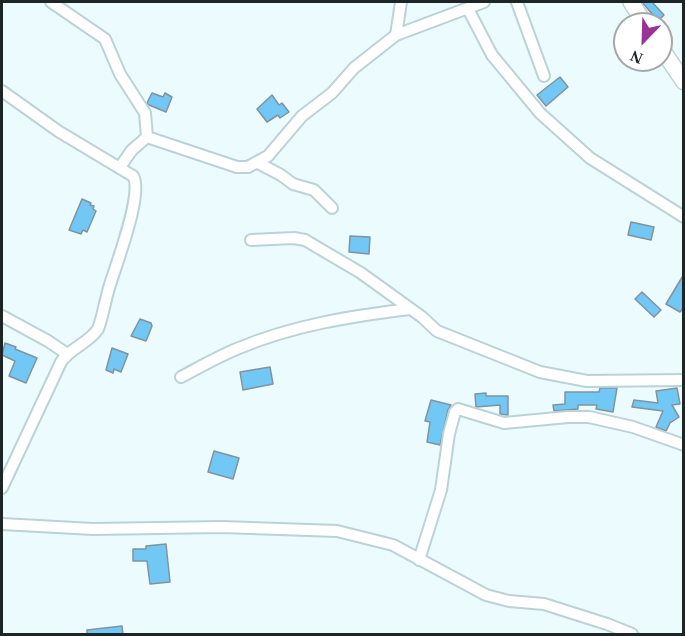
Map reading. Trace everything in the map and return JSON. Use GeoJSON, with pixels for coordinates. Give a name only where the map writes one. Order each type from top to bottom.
{"type":"FeatureCollection","features":[{"type":"Feature","properties":{"kind":"street"},"geometry":{"type":"LineString","coordinates":[[51,2],[105,39],[120,74],[145,113],[147,136]]}},
{"type":"Feature","properties":{"kind":"street"},"geometry":{"type":"LineString","coordinates":[[396,35],[401,2]]}},
{"type":"Feature","properties":{"kind":"street"},"geometry":{"type":"LineString","coordinates":[[147,136],[237,167],[248,167],[258,163],[277,147],[302,116],[332,93],[354,68],[396,35],[484,2]]}},
{"type":"Feature","properties":{"kind":"street"},"geometry":{"type":"LineString","coordinates":[[517,2],[544,76]]}},
{"type":"Feature","properties":{"kind":"street"},"geometry":{"type":"LineString","coordinates":[[468,9],[492,55],[540,113],[590,158],[684,217]]}},
{"type":"Feature","properties":{"kind":"street"},"geometry":{"type":"LineString","coordinates":[[2,91],[66,136],[120,167],[134,178],[136,186],[126,236],[98,329],[95,334],[67,354],[56,371],[2,488]]}},
{"type":"Feature","properties":{"kind":"street"},"geometry":{"type":"LineString","coordinates":[[120,167],[147,136]]}},
{"type":"Feature","properties":{"kind":"street"},"geometry":{"type":"LineString","coordinates":[[258,163],[281,175],[292,184],[314,190],[332,208]]}},
{"type":"Feature","properties":{"kind":"street"},"geometry":{"type":"LineString","coordinates":[[250,240],[287,238],[305,240],[361,273],[437,331],[540,372],[587,381],[684,380]]}},
{"type":"Feature","properties":{"kind":"street"},"geometry":{"type":"LineString","coordinates":[[181,377],[237,348],[277,334],[349,316],[410,309]]}},
{"type":"Feature","properties":{"kind":"street"},"geometry":{"type":"LineString","coordinates":[[2,316],[67,354]]}},
{"type":"Feature","properties":{"kind":"street"},"geometry":{"type":"LineString","coordinates":[[419,560],[441,490],[448,435],[458,409],[504,423],[589,417],[633,427],[684,445]]}},
{"type":"Feature","properties":{"kind":"street"},"geometry":{"type":"LineString","coordinates":[[2,524],[93,529],[222,527],[337,531],[393,544],[486,595],[508,601],[544,604],[632,634]]}},
{"type":"Feature","properties":{"kind":"building"},"geometry":{"type":"Polygon","coordinates":[[[642,2],[652,2],[661,12],[650,12],[642,2]]]}},
{"type":"Feature","properties":{"kind":"building"},"geometry":{"type":"Polygon","coordinates":[[[560,77],[568,87],[546,106],[537,95],[560,77]]]}},
{"type":"Feature","properties":{"kind":"building"},"geometry":{"type":"Polygon","coordinates":[[[152,93],[163,97],[165,93],[172,97],[166,112],[147,103],[152,93]]]}},
{"type":"Feature","properties":{"kind":"building"},"geometry":{"type":"Polygon","coordinates":[[[272,95],[279,105],[282,103],[289,112],[280,118],[278,115],[267,122],[257,109],[272,95]]]}},
{"type":"Feature","properties":{"kind":"building"},"geometry":{"type":"Polygon","coordinates":[[[82,199],[91,203],[90,205],[94,206],[93,209],[96,211],[87,232],[83,230],[81,234],[69,230],[82,199]]]}},
{"type":"Feature","properties":{"kind":"building"},"geometry":{"type":"Polygon","coordinates":[[[631,222],[654,227],[651,240],[628,235],[631,222]]]}},
{"type":"Feature","properties":{"kind":"building"},"geometry":{"type":"Polygon","coordinates":[[[350,236],[370,237],[369,254],[349,252],[350,236]]]}},
{"type":"Feature","properties":{"kind":"building"},"geometry":{"type":"Polygon","coordinates":[[[684,274],[684,307],[680,312],[666,304],[684,274]]]}},
{"type":"Feature","properties":{"kind":"building"},"geometry":{"type":"Polygon","coordinates":[[[642,292],[661,310],[654,317],[635,299],[642,292]]]}},
{"type":"Feature","properties":{"kind":"building"},"geometry":{"type":"Polygon","coordinates":[[[140,319],[151,323],[152,326],[146,341],[131,336],[140,319]]]}},
{"type":"Feature","properties":{"kind":"building"},"geometry":{"type":"Polygon","coordinates":[[[5,343],[37,358],[26,383],[9,376],[15,361],[2,355],[5,343]]]}},
{"type":"Feature","properties":{"kind":"building"},"geometry":{"type":"Polygon","coordinates":[[[112,348],[128,354],[121,372],[114,369],[113,373],[106,370],[112,348]]]}},
{"type":"Feature","properties":{"kind":"building"},"geometry":{"type":"Polygon","coordinates":[[[270,367],[273,384],[243,390],[240,372],[270,367]]]}},
{"type":"Feature","properties":{"kind":"building"},"geometry":{"type":"Polygon","coordinates":[[[600,388],[617,388],[613,412],[596,409],[597,405],[578,405],[578,409],[554,411],[553,405],[565,404],[565,392],[599,392],[600,388]]]}},
{"type":"Feature","properties":{"kind":"building"},"geometry":{"type":"Polygon","coordinates":[[[677,388],[680,404],[672,405],[679,417],[670,423],[666,431],[656,427],[663,411],[632,407],[634,400],[658,403],[656,391],[677,388]]]}},
{"type":"Feature","properties":{"kind":"building"},"geometry":{"type":"Polygon","coordinates":[[[486,393],[486,396],[508,396],[508,415],[500,414],[500,405],[476,407],[475,394],[486,393]]]}},
{"type":"Feature","properties":{"kind":"building"},"geometry":{"type":"Polygon","coordinates":[[[431,400],[451,405],[440,445],[427,442],[430,422],[425,421],[431,400]]]}},
{"type":"Feature","properties":{"kind":"building"},"geometry":{"type":"Polygon","coordinates":[[[214,451],[239,458],[233,479],[208,472],[214,451]]]}},
{"type":"Feature","properties":{"kind":"building"},"geometry":{"type":"Polygon","coordinates":[[[166,544],[170,582],[150,584],[147,561],[133,561],[133,549],[146,549],[146,546],[166,544]]]}},
{"type":"Feature","properties":{"kind":"building"},"geometry":{"type":"Polygon","coordinates":[[[122,626],[123,634],[87,634],[87,630],[122,626]]]}}]}
